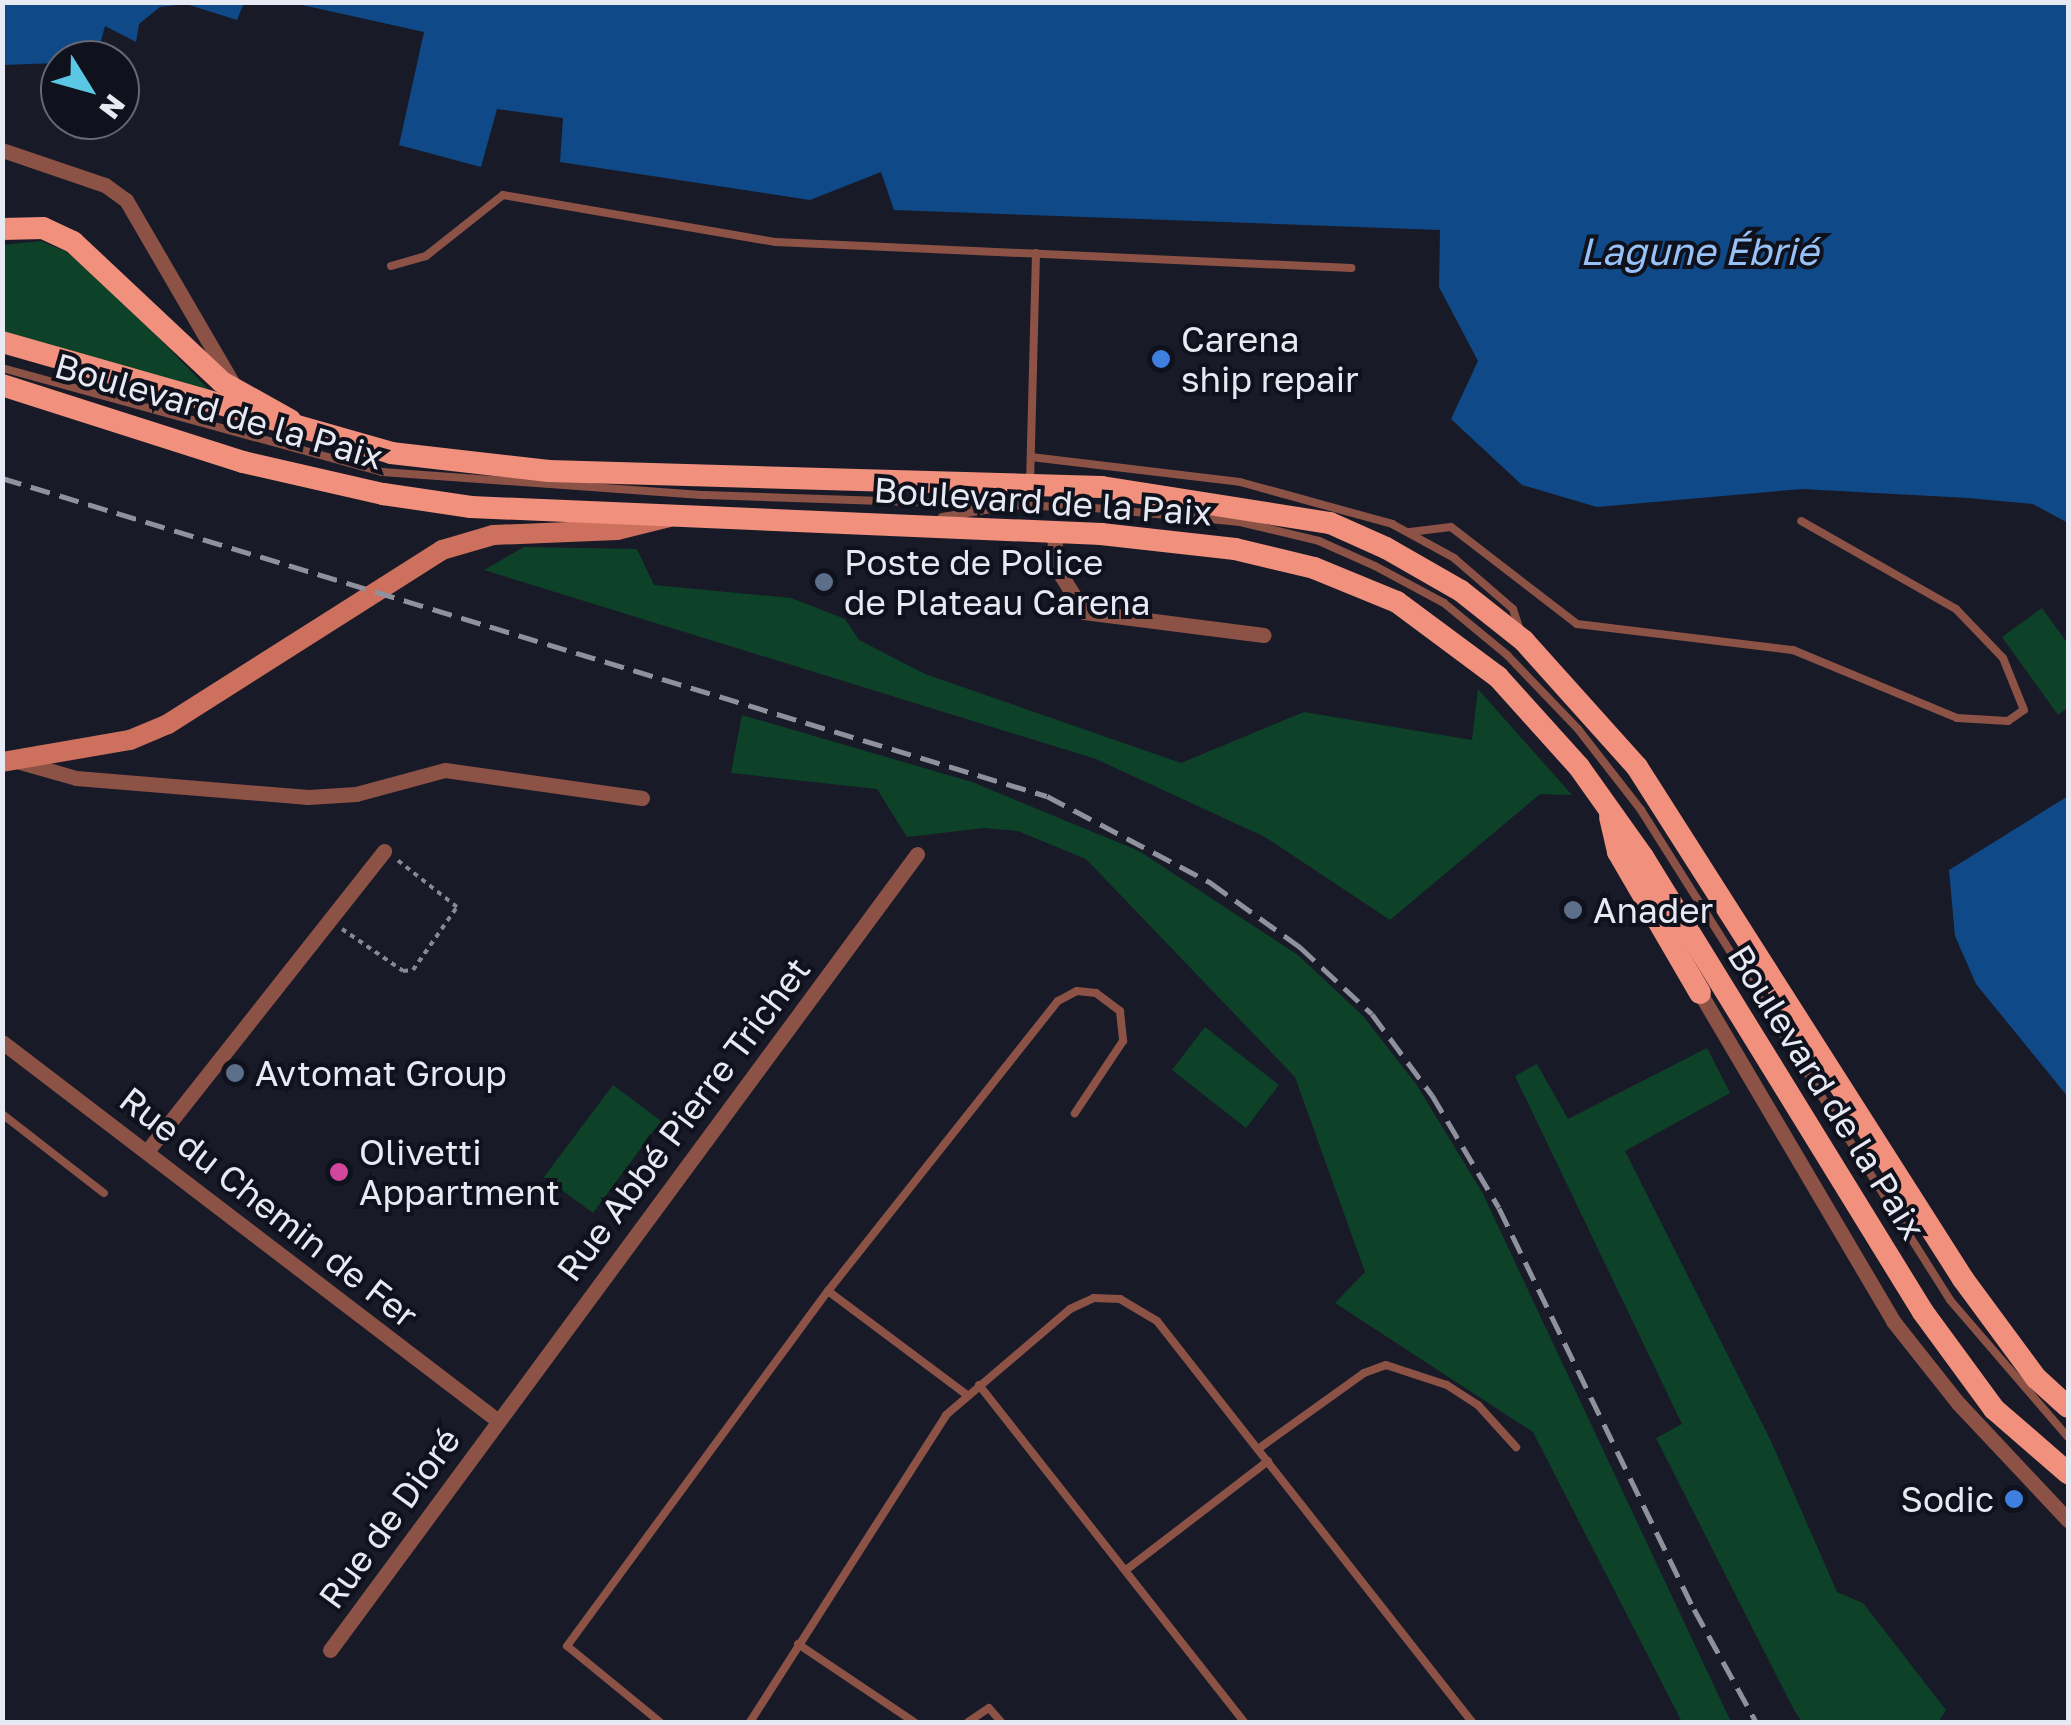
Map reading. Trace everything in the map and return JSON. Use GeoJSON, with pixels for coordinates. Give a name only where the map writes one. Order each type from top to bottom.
{"type":"FeatureCollection","features":[{"type":"Feature","properties":{"kind":"main road"},"geometry":{"type":"LineString","coordinates":[[2,229],[43,228],[73,242],[192,357],[237,391],[318,437]]}},
{"type":"Feature","properties":{"kind":"main road","name":"Boulevard de la Paix"},"geometry":{"type":"LineString","coordinates":[[2,342],[318,437],[390,453],[549,471],[1030,484],[1238,505],[1330,523],[1460,592],[1524,641],[1637,767],[1963,1279],[2036,1378],[2068,1407]]}},
{"type":"Feature","properties":{"kind":"main road","name":"Boulevard de la Paix"},"geometry":{"type":"LineString","coordinates":[[2,386],[243,462],[383,494],[471,507],[669,517],[898,524],[923,514],[1235,549],[1314,568],[1397,602],[1461,644],[1529,707],[1643,857],[1923,1312],[1994,1408],[2068,1473]]}},
{"type":"Feature","properties":{"kind":"main road"},"geometry":{"type":"LineString","coordinates":[[11,762],[130,740],[168,724],[442,550],[493,535],[617,530],[669,517]]}},
{"type":"Feature","properties":{"kind":"main road"},"geometry":{"type":"LineString","coordinates":[[1610,814],[1618,852],[1700,993]]}},
{"type":"Feature","properties":{"kind":"main road"},"geometry":{"type":"LineString","coordinates":[[2036,1378],[2068,1395]]}},
{"type":"Feature","properties":{"kind":"street"},"geometry":{"type":"LineString","coordinates":[[2,150],[105,184],[126,200],[237,391]]}},
{"type":"Feature","properties":{"kind":"street"},"geometry":{"type":"LineString","coordinates":[[1054,530],[1056,568],[1084,612],[1264,634]]}},
{"type":"Feature","properties":{"kind":"street"},"geometry":{"type":"LineString","coordinates":[[11,762],[76,778],[334,798],[444,770],[642,798]]}},
{"type":"Feature","properties":{"kind":"street"},"geometry":{"type":"LineString","coordinates":[[148,1150],[384,850]]}},
{"type":"Feature","properties":{"kind":"street","name":"Rue Abbé Pierre Trichet"},"geometry":{"type":"LineString","coordinates":[[497,1420],[917,854]]}},
{"type":"Feature","properties":{"kind":"street"},"geometry":{"type":"LineString","coordinates":[[1700,993],[1893,1321],[1958,1403],[2068,1520]]}},
{"type":"Feature","properties":{"kind":"street","name":"Rue du Chemin de Fer"},"geometry":{"type":"LineString","coordinates":[[2,1042],[497,1420]]}},
{"type":"Feature","properties":{"kind":"street","name":"Rue de Dioré"},"geometry":{"type":"LineString","coordinates":[[330,1650],[497,1420]]}},
{"type":"Feature","properties":{"kind":"lane"},"geometry":{"type":"LineString","coordinates":[[391,266],[426,256],[504,195],[776,242],[1352,268]]}},
{"type":"Feature","properties":{"kind":"lane"},"geometry":{"type":"LineString","coordinates":[[1030,484],[1036,253]]}},
{"type":"Feature","properties":{"kind":"lane","name":"Boulevard de la Paix"},"geometry":{"type":"LineString","coordinates":[[2,368],[382,472],[923,514],[1016,505],[1240,522],[1320,542],[1444,603],[1507,655],[1578,729],[1641,810],[1950,1300],[2068,1438]]}},
{"type":"Feature","properties":{"kind":"lane"},"geometry":{"type":"LineString","coordinates":[[390,453],[544,487]]}},
{"type":"Feature","properties":{"kind":"lane"},"geometry":{"type":"LineString","coordinates":[[1031,456],[1240,482],[1410,532],[1454,558],[1513,609],[1524,641]]}},
{"type":"Feature","properties":{"kind":"lane"},"geometry":{"type":"LineString","coordinates":[[898,524],[1016,505]]}},
{"type":"Feature","properties":{"kind":"lane"},"geometry":{"type":"LineString","coordinates":[[1410,532],[1451,528],[1577,624],[1793,650],[1957,718],[2008,721],[2024,710],[2003,658],[1956,610],[1800,521]]}},
{"type":"Feature","properties":{"kind":"lane"},"geometry":{"type":"LineString","coordinates":[[660,1722],[567,1646],[828,1291],[1058,1001],[1077,991],[1096,993],[1120,1011],[1123,1042],[1074,1113]]}},
{"type":"Feature","properties":{"kind":"lane"},"geometry":{"type":"LineString","coordinates":[[2,1114],[104,1193]]}},
{"type":"Feature","properties":{"kind":"lane"},"geometry":{"type":"LineString","coordinates":[[828,1291],[967,1395]]}},
{"type":"Feature","properties":{"kind":"lane"},"geometry":{"type":"LineString","coordinates":[[750,1722],[946,1415],[1070,1309],[1094,1298],[1120,1299],[1158,1320],[1472,1722]]}},
{"type":"Feature","properties":{"kind":"lane"},"geometry":{"type":"LineString","coordinates":[[1258,1449],[1364,1373],[1386,1365],[1416,1370],[1462,1394],[1516,1447]]}},
{"type":"Feature","properties":{"kind":"lane"},"geometry":{"type":"LineString","coordinates":[[979,1385],[1244,1722]]}},
{"type":"Feature","properties":{"kind":"lane"},"geometry":{"type":"LineString","coordinates":[[1126,1570],[1268,1461]]}},
{"type":"Feature","properties":{"kind":"lane"},"geometry":{"type":"LineString","coordinates":[[798,1644],[914,1722]]}},
{"type":"Feature","properties":{"kind":"lane"},"geometry":{"type":"LineString","coordinates":[[968,1722],[988,1708],[1000,1722]]}},
{"type":"Feature","properties":{"kind":"path"},"geometry":{"type":"LineString","coordinates":[[328,920],[404,971],[413,970],[458,906],[384,850]]}},
{"type":"Feature","properties":{"kind":"green space"},"geometry":{"type":"Polygon","coordinates":[[[41,241],[65,251],[112,289],[213,394],[3,331],[2,245],[41,241]]]}},
{"type":"Feature","properties":{"kind":"green space"},"geometry":{"type":"Polygon","coordinates":[[[524,547],[637,549],[654,585],[791,598],[845,619],[859,640],[925,674],[1181,763],[1304,712],[1472,740],[1478,689],[1572,795],[1540,794],[1390,920],[1265,837],[1096,759],[484,570],[524,547]]]}},
{"type":"Feature","properties":{"kind":"green space"},"geometry":{"type":"Polygon","coordinates":[[[2042,608],[2068,644],[2068,707],[2058,715],[2002,637],[2042,608]]]}},
{"type":"Feature","properties":{"kind":"green space"},"geometry":{"type":"Polygon","coordinates":[[[742,715],[972,782],[1139,851],[1298,955],[1363,1016],[1416,1084],[1482,1192],[1731,1722],[1682,1722],[1533,1432],[1335,1303],[1365,1272],[1295,1077],[1086,859],[1018,831],[984,828],[907,837],[877,789],[731,773],[742,715]]]}},
{"type":"Feature","properties":{"kind":"green space"},"geometry":{"type":"Polygon","coordinates":[[[1205,1027],[1279,1085],[1246,1128],[1172,1070],[1205,1027]]]}},
{"type":"Feature","properties":{"kind":"green space"},"geometry":{"type":"Polygon","coordinates":[[[1707,1048],[1730,1093],[1625,1151],[1770,1439],[1837,1592],[1863,1603],[1946,1710],[1938,1722],[1802,1722],[1794,1710],[1656,1438],[1682,1424],[1515,1076],[1537,1064],[1568,1119],[1707,1048]]]}},
{"type":"Feature","properties":{"kind":"green space"},"geometry":{"type":"Polygon","coordinates":[[[613,1085],[661,1121],[593,1213],[544,1177],[613,1085]]]}},
{"type":"Feature","properties":{"kind":"water"},"geometry":{"type":"Polygon","coordinates":[[[3,2],[244,3],[237,20],[186,4],[160,7],[139,24],[136,40],[105,26],[101,40],[40,40],[40,64],[3,65],[3,2]]]}},
{"type":"Feature","properties":{"kind":"water","name":"Lagune Ébrié"},"geometry":{"type":"Polygon","coordinates":[[[293,3],[2068,3],[2068,523],[2033,504],[1802,489],[1597,507],[1522,485],[1451,419],[1478,361],[1439,287],[1440,230],[894,210],[881,172],[810,200],[560,162],[563,118],[497,109],[481,167],[399,145],[424,32],[293,3]]]}},
{"type":"Feature","properties":{"kind":"water"},"geometry":{"type":"Polygon","coordinates":[[[2068,796],[2068,1097],[1976,984],[1955,936],[1949,870],[2068,796]]]}},
{"type":"Feature","properties":{"kind":"railway"},"geometry":{"type":"LineString","coordinates":[[2,478],[1047,796],[1211,883],[1300,947],[1372,1014],[1432,1095],[1499,1208],[1694,1609],[1756,1722]]}},
{"type":"Feature","properties":{"kind":"place","name":"Carena ship repair"},"geometry":{"type":"Point","coordinates":[1161,359]}},
{"type":"Feature","properties":{"kind":"place","name":"Poste de Police de Plateau Carena"},"geometry":{"type":"Point","coordinates":[824,582]}},
{"type":"Feature","properties":{"kind":"place","name":"Anader"},"geometry":{"type":"Point","coordinates":[1573,910]}},
{"type":"Feature","properties":{"kind":"place","name":"Avtomat Group"},"geometry":{"type":"Point","coordinates":[235,1073]}},
{"type":"Feature","properties":{"kind":"place","name":"Olivetti Appartment"},"geometry":{"type":"Point","coordinates":[339,1172]}},
{"type":"Feature","properties":{"kind":"place","name":"Sodic"},"geometry":{"type":"Point","coordinates":[2014,1499]}}]}
